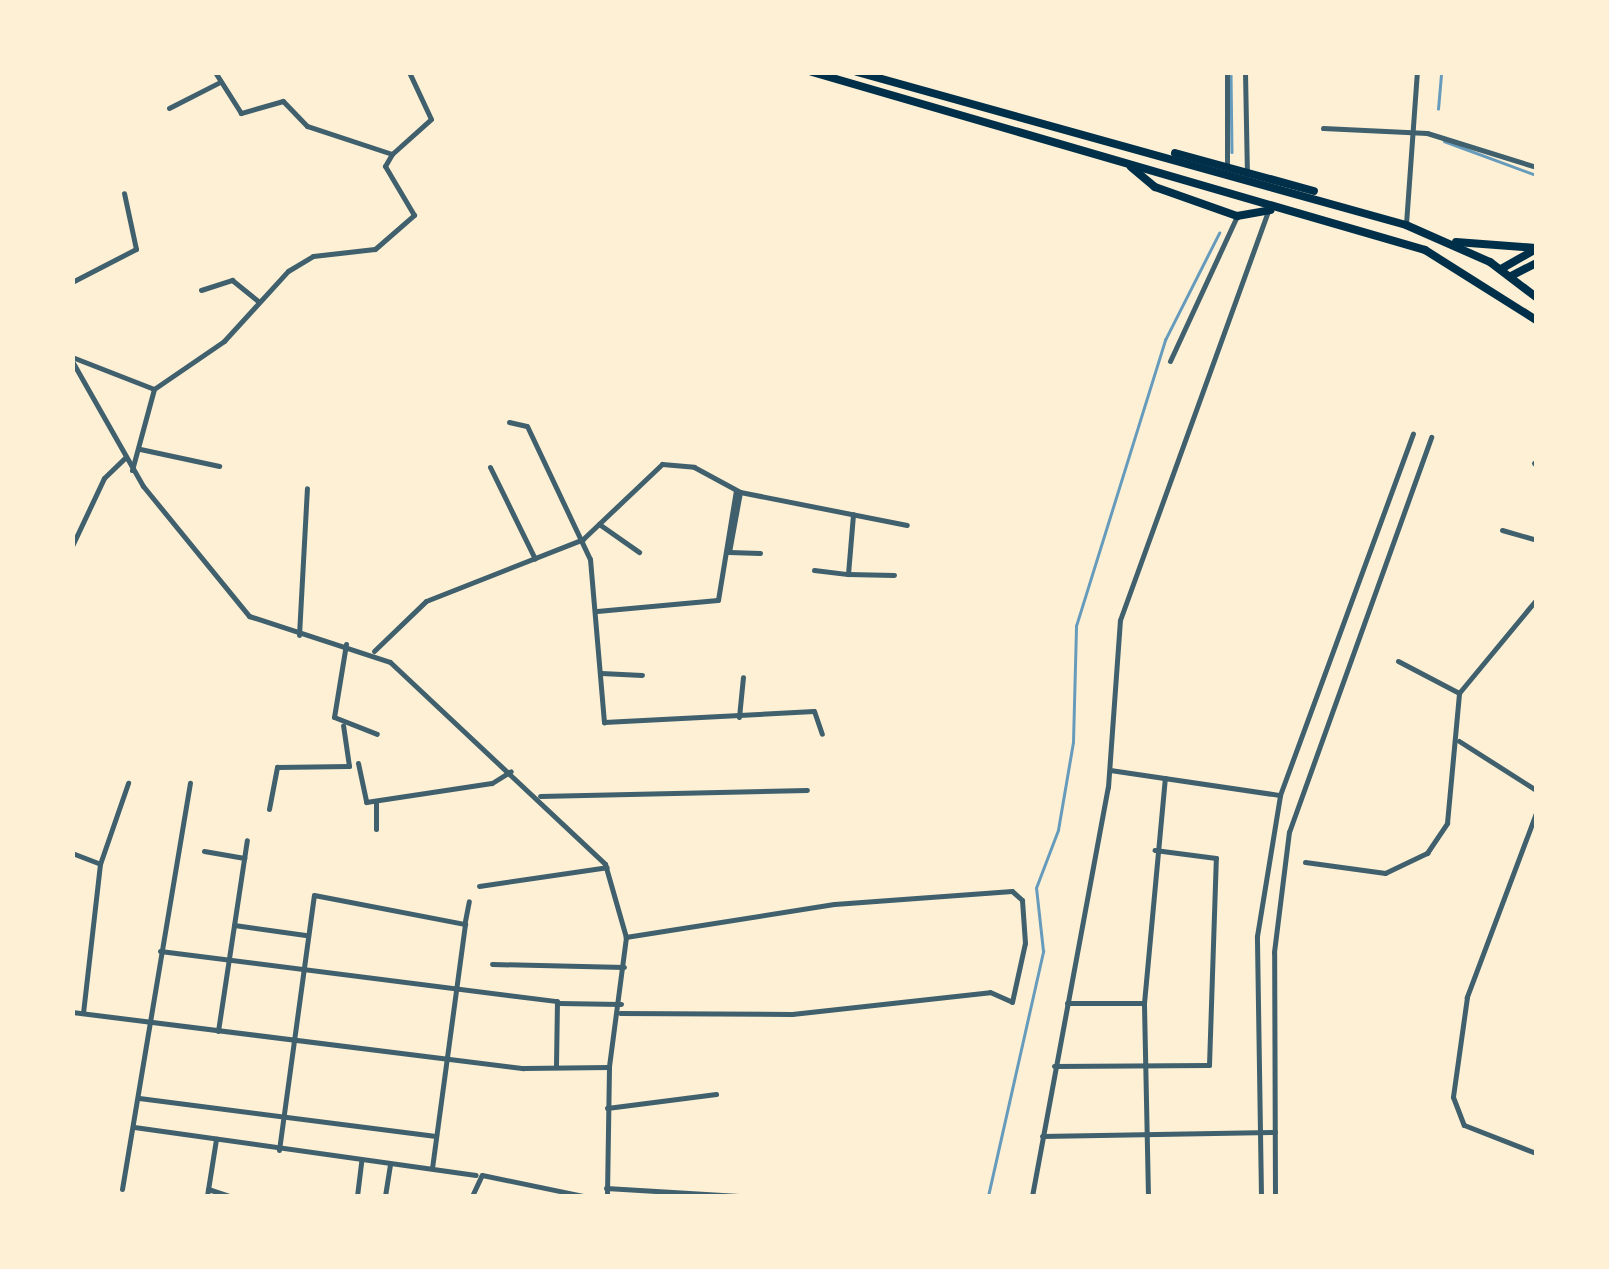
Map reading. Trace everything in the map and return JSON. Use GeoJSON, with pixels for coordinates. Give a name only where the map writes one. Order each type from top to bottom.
{"type":"FeatureCollection","features":[{"type":"Feature","properties":{"kind":"main road"},"geometry":{"type":"LineString","coordinates":[[812,72],[1270,210],[1403,244],[1497,289],[1536,320]]}},
{"type":"Feature","properties":{"kind":"main road"},"geometry":{"type":"LineString","coordinates":[[856,72],[1158,153],[1247,170],[1447,241],[1501,269],[1536,298]]}},
{"type":"Feature","properties":{"kind":"main road"},"geometry":{"type":"LineString","coordinates":[[1132,167],[1154,187],[1236,216],[1270,210]]}},
{"type":"Feature","properties":{"kind":"main road"},"geometry":{"type":"LineString","coordinates":[[1403,244],[1406,225]]}},
{"type":"Feature","properties":{"kind":"main road"},"geometry":{"type":"LineString","coordinates":[[1447,241],[1536,248]]}},
{"type":"Feature","properties":{"kind":"main road"},"geometry":{"type":"LineString","coordinates":[[1486,283],[1536,248]]}},
{"type":"Feature","properties":{"kind":"main road"},"geometry":{"type":"LineString","coordinates":[[1497,289],[1536,262]]}},
{"type":"Feature","properties":{"kind":"street"},"geometry":{"type":"LineString","coordinates":[[215,72],[241,113],[283,101],[307,126],[392,154]]}},
{"type":"Feature","properties":{"kind":"street"},"geometry":{"type":"LineString","coordinates":[[132,470],[154,389],[224,341],[258,301],[313,256],[375,250],[401,232],[414,215],[385,166],[392,154],[431,120],[409,72]]}},
{"type":"Feature","properties":{"kind":"street"},"geometry":{"type":"LineString","coordinates":[[1227,72],[1228,165]]}},
{"type":"Feature","properties":{"kind":"street"},"geometry":{"type":"LineString","coordinates":[[1245,72],[1247,170]]}},
{"type":"Feature","properties":{"kind":"street"},"geometry":{"type":"LineString","coordinates":[[1406,225],[1417,72]]}},
{"type":"Feature","properties":{"kind":"street"},"geometry":{"type":"LineString","coordinates":[[170,108],[220,82]]}},
{"type":"Feature","properties":{"kind":"street"},"geometry":{"type":"LineString","coordinates":[[1322,128],[1412,132],[1536,166]]}},
{"type":"Feature","properties":{"kind":"street"},"geometry":{"type":"LineString","coordinates":[[72,282],[136,249],[124,193]]}},
{"type":"Feature","properties":{"kind":"street"},"geometry":{"type":"LineString","coordinates":[[1032,1196],[1110,770],[1123,608],[1270,210]]}},
{"type":"Feature","properties":{"kind":"street"},"geometry":{"type":"LineString","coordinates":[[1170,361],[1236,216]]}},
{"type":"Feature","properties":{"kind":"street"},"geometry":{"type":"LineString","coordinates":[[201,290],[232,280],[258,301]]}},
{"type":"Feature","properties":{"kind":"street"},"geometry":{"type":"LineString","coordinates":[[72,359],[154,389]]}},
{"type":"Feature","properties":{"kind":"street"},"geometry":{"type":"LineString","coordinates":[[72,359],[132,470],[249,616],[300,635],[374,652],[512,770],[607,867],[626,937],[620,1013],[609,1067],[608,1196]]}},
{"type":"Feature","properties":{"kind":"street"},"geometry":{"type":"LineString","coordinates":[[508,422],[526,426],[582,539],[597,611],[607,724],[814,711],[822,734]]}},
{"type":"Feature","properties":{"kind":"street"},"geometry":{"type":"LineString","coordinates":[[1261,1196],[1258,936],[1280,794],[1413,434]]}},
{"type":"Feature","properties":{"kind":"street"},"geometry":{"type":"LineString","coordinates":[[1275,1196],[1275,930],[1289,832],[1431,436]]}},
{"type":"Feature","properties":{"kind":"street"},"geometry":{"type":"LineString","coordinates":[[140,450],[219,466]]}},
{"type":"Feature","properties":{"kind":"street"},"geometry":{"type":"LineString","coordinates":[[72,546],[104,478],[126,458]]}},
{"type":"Feature","properties":{"kind":"street"},"geometry":{"type":"LineString","coordinates":[[374,652],[426,600],[582,539],[662,464],[694,467],[738,491],[907,525]]}},
{"type":"Feature","properties":{"kind":"street"},"geometry":{"type":"LineString","coordinates":[[490,468],[535,559]]}},
{"type":"Feature","properties":{"kind":"street"},"geometry":{"type":"LineString","coordinates":[[300,635],[307,488]]}},
{"type":"Feature","properties":{"kind":"street"},"geometry":{"type":"LineString","coordinates":[[597,611],[718,600],[738,491]]}},
{"type":"Feature","properties":{"kind":"street"},"geometry":{"type":"LineString","coordinates":[[738,491],[729,552],[760,553]]}},
{"type":"Feature","properties":{"kind":"street"},"geometry":{"type":"LineString","coordinates":[[848,574],[853,514]]}},
{"type":"Feature","properties":{"kind":"street"},"geometry":{"type":"LineString","coordinates":[[599,524],[640,552]]}},
{"type":"Feature","properties":{"kind":"street"},"geometry":{"type":"LineString","coordinates":[[1502,530],[1536,540]]}},
{"type":"Feature","properties":{"kind":"street"},"geometry":{"type":"LineString","coordinates":[[814,570],[894,575]]}},
{"type":"Feature","properties":{"kind":"street"},"geometry":{"type":"LineString","coordinates":[[1306,862],[1360,874],[1427,852],[1447,823],[1458,740],[1459,692],[1535,605]]}},
{"type":"Feature","properties":{"kind":"street"},"geometry":{"type":"LineString","coordinates":[[268,809],[277,767],[350,766],[344,725],[331,708],[346,644]]}},
{"type":"Feature","properties":{"kind":"street"},"geometry":{"type":"LineString","coordinates":[[1398,661],[1459,692]]}},
{"type":"Feature","properties":{"kind":"street"},"geometry":{"type":"LineString","coordinates":[[601,673],[642,675]]}},
{"type":"Feature","properties":{"kind":"street"},"geometry":{"type":"LineString","coordinates":[[739,717],[743,677]]}},
{"type":"Feature","properties":{"kind":"street"},"geometry":{"type":"LineString","coordinates":[[344,725],[377,734]]}},
{"type":"Feature","properties":{"kind":"street"},"geometry":{"type":"LineString","coordinates":[[1458,740],[1536,790]]}},
{"type":"Feature","properties":{"kind":"street"},"geometry":{"type":"LineString","coordinates":[[358,763],[359,792],[376,802],[492,783],[512,770]]}},
{"type":"Feature","properties":{"kind":"street"},"geometry":{"type":"LineString","coordinates":[[1110,770],[1280,794]]}},
{"type":"Feature","properties":{"kind":"street"},"geometry":{"type":"LineString","coordinates":[[1148,1196],[1144,1003],[1166,778]]}},
{"type":"Feature","properties":{"kind":"street"},"geometry":{"type":"LineString","coordinates":[[122,1189],[190,783]]}},
{"type":"Feature","properties":{"kind":"street"},"geometry":{"type":"LineString","coordinates":[[83,1013],[100,864],[128,784]]}},
{"type":"Feature","properties":{"kind":"street"},"geometry":{"type":"LineString","coordinates":[[540,796],[807,790]]}},
{"type":"Feature","properties":{"kind":"street"},"geometry":{"type":"LineString","coordinates":[[376,802],[376,829]]}},
{"type":"Feature","properties":{"kind":"street"},"geometry":{"type":"LineString","coordinates":[[1536,813],[1466,997],[1453,1097],[1464,1126],[1536,1153]]}},
{"type":"Feature","properties":{"kind":"street"},"geometry":{"type":"LineString","coordinates":[[218,1031],[247,840]]}},
{"type":"Feature","properties":{"kind":"street"},"geometry":{"type":"LineString","coordinates":[[1054,1066],[1200,1070],[1211,1054],[1216,858],[1156,850]]}},
{"type":"Feature","properties":{"kind":"street"},"geometry":{"type":"LineString","coordinates":[[204,851],[244,858]]}},
{"type":"Feature","properties":{"kind":"street"},"geometry":{"type":"LineString","coordinates":[[72,853],[100,864]]}},
{"type":"Feature","properties":{"kind":"street"},"geometry":{"type":"LineString","coordinates":[[479,886],[607,867]]}},
{"type":"Feature","properties":{"kind":"street"},"geometry":{"type":"LineString","coordinates":[[620,1013],[810,1013],[990,992],[1012,1002],[1025,944],[1022,900],[1012,892],[834,904],[626,937]]}},
{"type":"Feature","properties":{"kind":"street"},"geometry":{"type":"LineString","coordinates":[[278,1150],[300,968],[314,895],[455,918],[464,924]]}},
{"type":"Feature","properties":{"kind":"street"},"geometry":{"type":"LineString","coordinates":[[432,1168],[469,901]]}},
{"type":"Feature","properties":{"kind":"street"},"geometry":{"type":"LineString","coordinates":[[234,924],[305,935]]}},
{"type":"Feature","properties":{"kind":"street"},"geometry":{"type":"LineString","coordinates":[[160,952],[559,1003],[620,1004]]}},
{"type":"Feature","properties":{"kind":"street"},"geometry":{"type":"LineString","coordinates":[[492,964],[624,967]]}},
{"type":"Feature","properties":{"kind":"street"},"geometry":{"type":"LineString","coordinates":[[556,1068],[559,1003]]}},
{"type":"Feature","properties":{"kind":"street"},"geometry":{"type":"LineString","coordinates":[[1066,1004],[1144,1003]]}},
{"type":"Feature","properties":{"kind":"street"},"geometry":{"type":"LineString","coordinates":[[72,1012],[556,1068],[609,1067]]}},
{"type":"Feature","properties":{"kind":"street"},"geometry":{"type":"LineString","coordinates":[[608,1108],[716,1094]]}},
{"type":"Feature","properties":{"kind":"street"},"geometry":{"type":"LineString","coordinates":[[139,1098],[436,1136]]}},
{"type":"Feature","properties":{"kind":"street"},"geometry":{"type":"LineString","coordinates":[[134,1128],[432,1168],[584,1196]]}},
{"type":"Feature","properties":{"kind":"street"},"geometry":{"type":"LineString","coordinates":[[1042,1136],[1275,1132]]}},
{"type":"Feature","properties":{"kind":"street"},"geometry":{"type":"LineString","coordinates":[[216,1140],[207,1193],[230,1196]]}},
{"type":"Feature","properties":{"kind":"street"},"geometry":{"type":"LineString","coordinates":[[356,1196],[361,1161]]}},
{"type":"Feature","properties":{"kind":"street"},"geometry":{"type":"LineString","coordinates":[[385,1196],[390,1164]]}},
{"type":"Feature","properties":{"kind":"street"},"geometry":{"type":"LineString","coordinates":[[472,1196],[476,1175]]}},
{"type":"Feature","properties":{"kind":"street"},"geometry":{"type":"LineString","coordinates":[[606,1188],[739,1196]]}},
{"type":"Feature","properties":{"kind":"waterway"},"geometry":{"type":"LineString","coordinates":[[1231,72],[1232,152]]}},
{"type":"Feature","properties":{"kind":"waterway"},"geometry":{"type":"LineString","coordinates":[[1438,109],[1441,72]]}},
{"type":"Feature","properties":{"kind":"waterway"},"geometry":{"type":"LineString","coordinates":[[1444,141],[1536,175]]}},
{"type":"Feature","properties":{"kind":"waterway"},"geometry":{"type":"LineString","coordinates":[[988,1196],[1043,951],[1036,888],[1058,830],[1073,742],[1076,626],[1165,340],[1219,233]]}}]}
